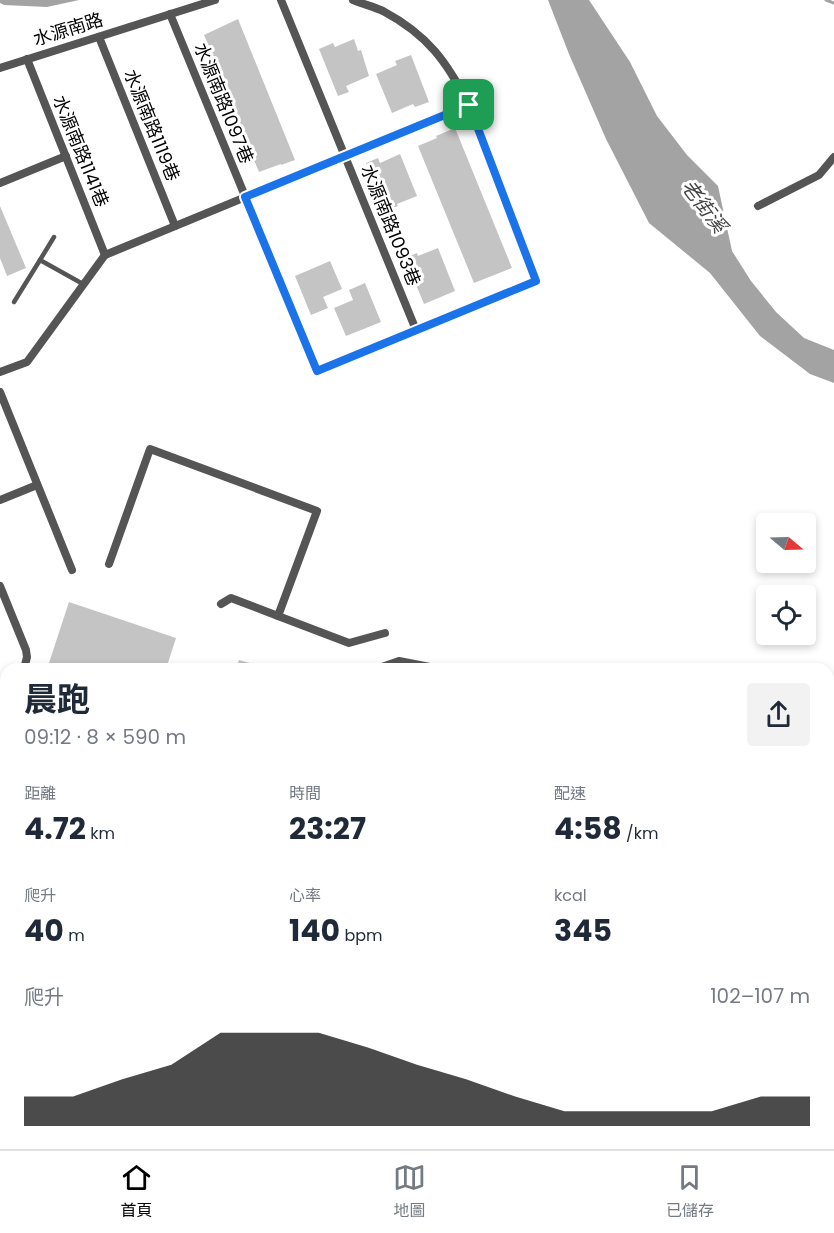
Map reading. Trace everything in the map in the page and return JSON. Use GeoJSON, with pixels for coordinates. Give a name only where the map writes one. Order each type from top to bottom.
{"type":"FeatureCollection","features":[{"type":"Feature","properties":{"kind":"street","name":"水源南路"},"geometry":{"type":"LineString","coordinates":[[0,68],[215,0]]}},
{"type":"Feature","properties":{"kind":"street","name":"水源南路1093巷"},"geometry":{"type":"LineString","coordinates":[[281,0],[416,330]]}},
{"type":"Feature","properties":{"kind":"street"},"geometry":{"type":"LineString","coordinates":[[353,0],[382,11],[411,28],[435,49],[455,78],[469,105],[536,281],[416,330]]}},
{"type":"Feature","properties":{"kind":"street","name":"水源南路1097巷"},"geometry":{"type":"LineString","coordinates":[[170,15],[317,371],[416,330]]}},
{"type":"Feature","properties":{"kind":"street","name":"水源南路1119巷"},"geometry":{"type":"LineString","coordinates":[[99,37],[176,226]]}},
{"type":"Feature","properties":{"kind":"street","name":"水源南路1141巷"},"geometry":{"type":"LineString","coordinates":[[27,59],[105,255]]}},
{"type":"Feature","properties":{"kind":"street"},"geometry":{"type":"LineString","coordinates":[[0,372],[27,362],[105,255],[469,105]]}},
{"type":"Feature","properties":{"kind":"street"},"geometry":{"type":"LineString","coordinates":[[0,183],[66,156]]}},
{"type":"Feature","properties":{"kind":"street"},"geometry":{"type":"LineString","coordinates":[[758,206],[819,175],[834,157]]}},
{"type":"Feature","properties":{"kind":"street"},"geometry":{"type":"LineString","coordinates":[[0,392],[72,570]]}},
{"type":"Feature","properties":{"kind":"street"},"geometry":{"type":"LineString","coordinates":[[109,564],[150,449],[317,511],[278,616]]}},
{"type":"Feature","properties":{"kind":"street"},"geometry":{"type":"LineString","coordinates":[[0,500],[38,485]]}},
{"type":"Feature","properties":{"kind":"street"},"geometry":{"type":"LineString","coordinates":[[0,586],[26,650],[26,663]]}},
{"type":"Feature","properties":{"kind":"street"},"geometry":{"type":"LineString","coordinates":[[220,604],[231,598],[349,643],[385,633]]}},
{"type":"Feature","properties":{"kind":"street"},"geometry":{"type":"LineString","coordinates":[[393,663],[399,661],[409,663]]}},
{"type":"Feature","properties":{"kind":"lane"},"geometry":{"type":"LineString","coordinates":[[14,302],[54,237]]}},
{"type":"Feature","properties":{"kind":"lane"},"geometry":{"type":"LineString","coordinates":[[40,260],[83,284]]}},
{"type":"Feature","properties":{"kind":"water"},"geometry":{"type":"Polygon","coordinates":[[[0,0],[79,0],[47,7],[4,5],[0,3],[0,0]]]}},
{"type":"Feature","properties":{"kind":"water","name":"老街溪"},"geometry":{"type":"Polygon","coordinates":[[[548,0],[589,0],[630,62],[657,116],[687,155],[718,186],[732,251],[751,281],[776,312],[804,338],[834,350],[834,383],[810,374],[760,336],[710,273],[649,223],[606,139],[548,0]]]}},
{"type":"Feature","properties":{"kind":"building"},"geometry":{"type":"Polygon","coordinates":[[[238,19],[295,160],[259,172],[251,153],[249,154],[209,54],[212,53],[204,35],[238,19]]]}},
{"type":"Feature","properties":{"kind":"building"},"geometry":{"type":"Polygon","coordinates":[[[354,39],[358,51],[361,50],[369,76],[346,86],[349,92],[338,96],[319,49],[333,43],[335,47],[354,39]]]}},
{"type":"Feature","properties":{"kind":"building"},"geometry":{"type":"Polygon","coordinates":[[[411,55],[429,102],[415,107],[413,104],[392,113],[376,74],[397,65],[395,61],[411,55]]]}},
{"type":"Feature","properties":{"kind":"building"},"geometry":{"type":"Polygon","coordinates":[[[455,128],[512,268],[474,283],[418,146],[455,128]]]}},
{"type":"Feature","properties":{"kind":"building"},"geometry":{"type":"Polygon","coordinates":[[[400,154],[417,196],[385,211],[366,163],[378,158],[380,163],[400,154]]]}},
{"type":"Feature","properties":{"kind":"building"},"geometry":{"type":"Polygon","coordinates":[[[0,206],[26,268],[7,276],[0,258],[0,206]]]}},
{"type":"Feature","properties":{"kind":"building"},"geometry":{"type":"Polygon","coordinates":[[[438,248],[455,291],[424,304],[405,258],[417,253],[418,256],[438,248]]]}},
{"type":"Feature","properties":{"kind":"building"},"geometry":{"type":"Polygon","coordinates":[[[330,261],[342,289],[323,297],[328,308],[311,315],[295,276],[330,261]]]}},
{"type":"Feature","properties":{"kind":"building"},"geometry":{"type":"Polygon","coordinates":[[[365,283],[381,322],[346,336],[334,308],[353,300],[349,290],[365,283]]]}},
{"type":"Feature","properties":{"kind":"building"},"geometry":{"type":"Polygon","coordinates":[[[69,602],[176,638],[168,663],[49,663],[69,602]]]}},
{"type":"Feature","properties":{"kind":"waterway"},"geometry":{"type":"LineString","coordinates":[[826,0],[834,3]]}},
{"type":"Feature","properties":{"kind":"route"},"geometry":{"type":"LineString","coordinates":[[469,105],[536,281],[317,371],[245,197],[469,105]]}}]}
